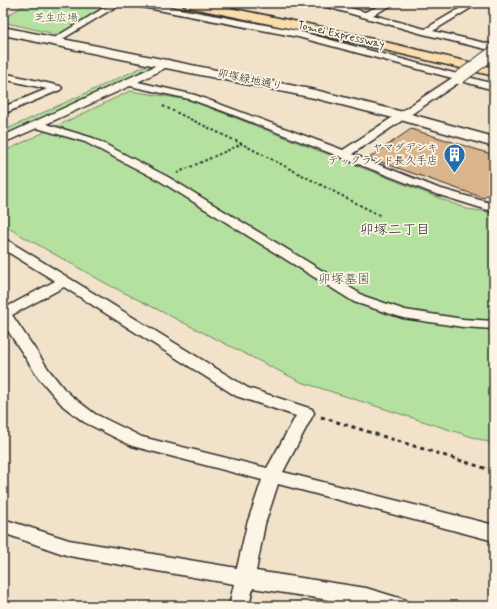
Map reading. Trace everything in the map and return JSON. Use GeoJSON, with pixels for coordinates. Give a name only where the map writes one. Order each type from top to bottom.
{"type":"FeatureCollection","features":[{"type":"Feature","properties":{"kind":"highway","name":"Tomei Expressway"},"geometry":{"type":"LineString","coordinates":[[188,3],[322,30],[494,72]]}},
{"type":"Feature","properties":{"kind":"highway","name":"Tomei Expressway"},"geometry":{"type":"LineString","coordinates":[[239,3],[393,35],[494,60]]}},
{"type":"Feature","properties":{"kind":"street"},"geometry":{"type":"LineString","coordinates":[[53,41],[118,3]]}},
{"type":"Feature","properties":{"kind":"street"},"geometry":{"type":"LineString","coordinates":[[132,3],[213,16],[299,34],[381,55],[494,87]]}},
{"type":"Feature","properties":{"kind":"street"},"geometry":{"type":"LineString","coordinates":[[323,3],[426,32],[494,48]]}},
{"type":"Feature","properties":{"kind":"street"},"geometry":{"type":"LineString","coordinates":[[366,15],[392,3]]}},
{"type":"Feature","properties":{"kind":"street"},"geometry":{"type":"LineString","coordinates":[[426,32],[467,5]]}},
{"type":"Feature","properties":{"kind":"street","name":"卯塚緑地通り"},"geometry":{"type":"LineString","coordinates":[[3,31],[168,63],[315,94],[402,116],[494,142]]}},
{"type":"Feature","properties":{"kind":"street"},"geometry":{"type":"LineString","coordinates":[[343,155],[459,78],[494,52]]}},
{"type":"Feature","properties":{"kind":"street"},"geometry":{"type":"LineString","coordinates":[[3,140],[129,83],[168,63]]}},
{"type":"Feature","properties":{"kind":"street"},"geometry":{"type":"LineString","coordinates":[[3,111],[57,88],[5,77]]}},
{"type":"Feature","properties":{"kind":"street"},"geometry":{"type":"LineString","coordinates":[[129,83],[227,108],[434,190],[494,208]]}},
{"type":"Feature","properties":{"kind":"street"},"geometry":{"type":"LineString","coordinates":[[37,125],[89,140],[164,179],[359,299],[403,314],[463,323],[494,325]]}},
{"type":"Feature","properties":{"kind":"street"},"geometry":{"type":"LineString","coordinates":[[3,243],[242,392],[306,413],[272,476],[256,524],[239,606]]}},
{"type":"Feature","properties":{"kind":"street"},"geometry":{"type":"LineString","coordinates":[[65,282],[3,314],[18,333],[49,382],[60,395],[83,414],[112,431],[138,442],[494,533]]}},
{"type":"Feature","properties":{"kind":"street"},"geometry":{"type":"LineString","coordinates":[[3,526],[69,548],[366,597],[399,606]]}},
{"type":"Feature","properties":{"kind":"path"},"geometry":{"type":"LineString","coordinates":[[163,106],[242,144],[381,216]]}},
{"type":"Feature","properties":{"kind":"path"},"geometry":{"type":"LineString","coordinates":[[164,179],[242,144]]}},
{"type":"Feature","properties":{"kind":"path"},"geometry":{"type":"LineString","coordinates":[[306,413],[494,472]]}},
{"type":"Feature","properties":{"kind":"green space","name":"芝生広場"},"geometry":{"type":"Polygon","coordinates":[[[29,3],[110,3],[59,35],[3,22],[3,18],[29,3]]]}},
{"type":"Feature","properties":{"kind":"green space"},"geometry":{"type":"Polygon","coordinates":[[[147,65],[156,67],[3,137],[3,131],[147,65]]]}},
{"type":"Feature","properties":{"kind":"green space","name":"卯塚墓園"},"geometry":{"type":"Polygon","coordinates":[[[130,91],[190,100],[467,209],[494,213],[494,444],[301,382],[107,284],[3,225],[3,152],[130,91]]]}},
{"type":"Feature","properties":{"kind":"building","name":"ヤマダデンキ テックランド長久手店"},"geometry":{"type":"Polygon","coordinates":[[[411,129],[494,155],[494,189],[484,198],[369,158],[411,129]]]}},
{"type":"Feature","properties":{"kind":"place","name":"ヤマダデンキ テックランド長久手店"},"geometry":{"type":"Point","coordinates":[454,174]}},
{"type":"Feature","properties":{"kind":"district","name":"卯塚二丁目"},"geometry":{"type":"Point","coordinates":[395,230]}}]}
